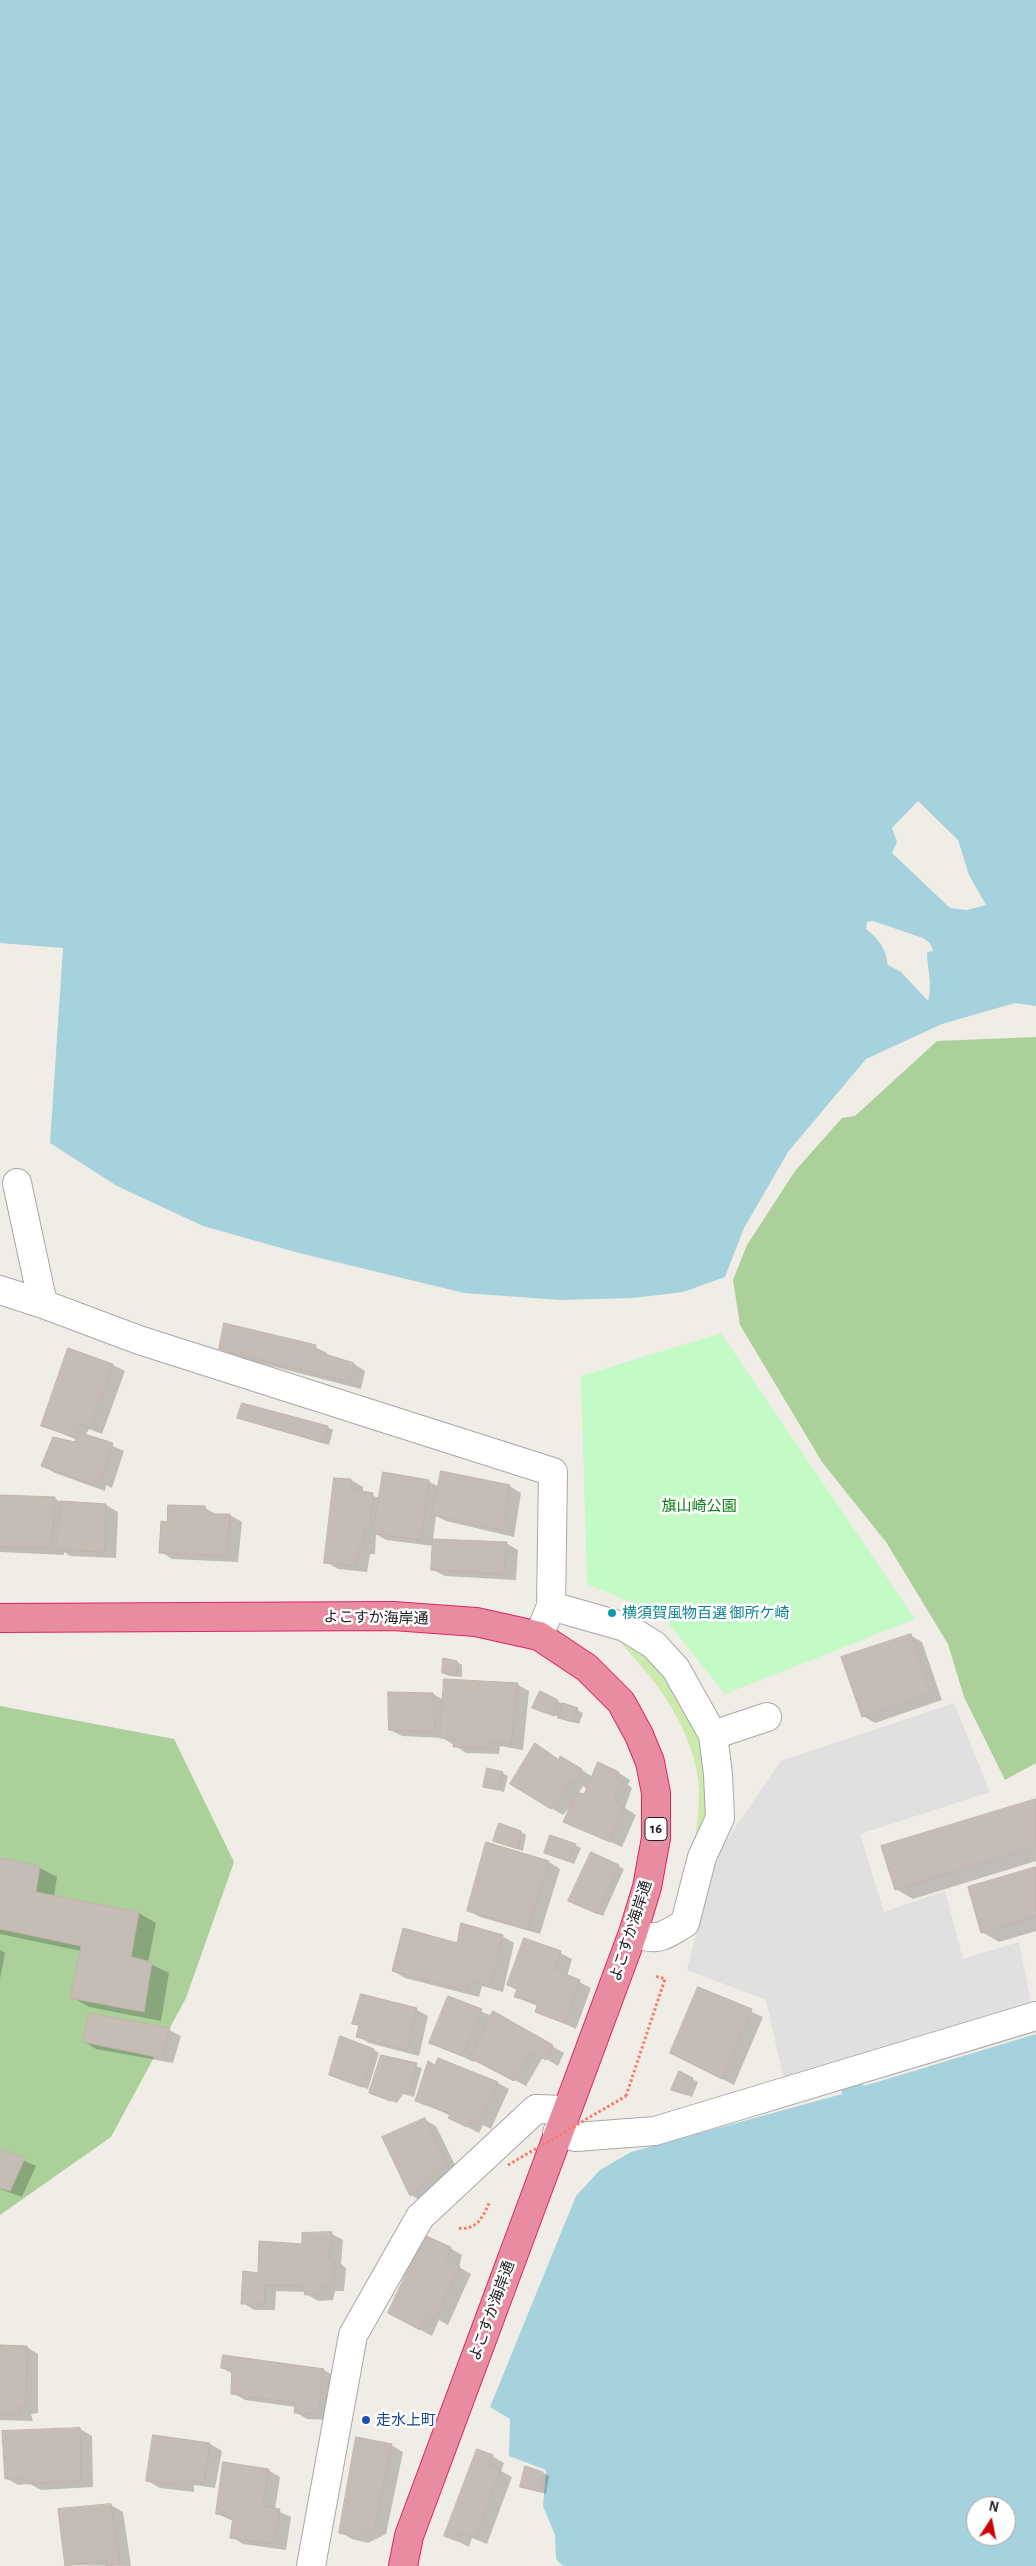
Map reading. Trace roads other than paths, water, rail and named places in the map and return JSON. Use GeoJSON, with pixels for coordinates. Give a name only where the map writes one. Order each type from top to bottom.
{"type":"FeatureCollection","features":[{"type":"Feature","properties":{"kind":"highway","name":"よこすか海岸通"},"geometry":{"type":"LineString","coordinates":[[0,1618],[393,1616],[476,1622],[539,1636],[587,1668],[621,1702],[639,1735],[650,1762],[656,1793],[656,1838],[647,1888],[633,1933],[409,2536],[403,2566]]}},
{"type":"Feature","properties":{"kind":"street"},"geometry":{"type":"LineString","coordinates":[[17,1183],[43,1304]]}},
{"type":"Feature","properties":{"kind":"street"},"geometry":{"type":"LineString","coordinates":[[0,1290],[139,1340],[553,1472],[551,1606],[539,1636]]}},
{"type":"Feature","properties":{"kind":"street"},"geometry":{"type":"LineString","coordinates":[[551,1606],[625,1627],[654,1645],[676,1669],[713,1735],[718,1774],[720,1818],[702,1857],[684,1923],[664,1936],[649,1939],[633,1933]]}},
{"type":"Feature","properties":{"kind":"street"},"geometry":{"type":"LineString","coordinates":[[713,1735],[767,1717]]}},
{"type":"Feature","properties":{"kind":"street"},"geometry":{"type":"LineString","coordinates":[[311,2566],[354,2335],[420,2217],[536,2109],[562,2121],[576,2137],[654,2131],[1036,2016]]}},
{"type":"Feature","properties":{"kind":"water"},"geometry":{"type":"Polygon","coordinates":[[[0,0],[1036,0],[1036,1006],[1015,1003],[942,1024],[866,1059],[788,1152],[744,1228],[725,1277],[683,1292],[633,1298],[561,1300],[464,1293],[299,1253],[203,1226],[117,1186],[50,1143],[63,948],[0,943],[0,0]],[[918,801],[892,828],[897,842],[892,853],[950,908],[967,910],[986,905],[969,875],[958,840],[918,801]],[[873,921],[867,922],[866,929],[881,945],[888,965],[901,972],[928,1001],[930,983],[927,952],[933,951],[930,943],[923,938],[873,921]]]}},
{"type":"Feature","properties":{"kind":"water"},"geometry":{"type":"Polygon","coordinates":[[[1036,2034],[1036,2566],[563,2566],[556,2559],[555,2535],[543,2506],[546,2470],[509,2456],[510,2419],[490,2407],[576,2196],[600,2170],[631,2152],[842,2094],[841,2085],[860,2080],[864,2086],[1036,2034]]]}},
{"type":"Feature","properties":{"kind":"place","name":"横須賀風物百選 御所ケ崎"},"geometry":{"type":"Point","coordinates":[612,1613]}},
{"type":"Feature","properties":{"kind":"place","name":"走水上町"},"geometry":{"type":"Point","coordinates":[366,2420]}},
{"type":"Feature","properties":{"kind":"park label","name":"旗山崎公園"},"geometry":{"type":"Point","coordinates":[699,1506]}}]}
